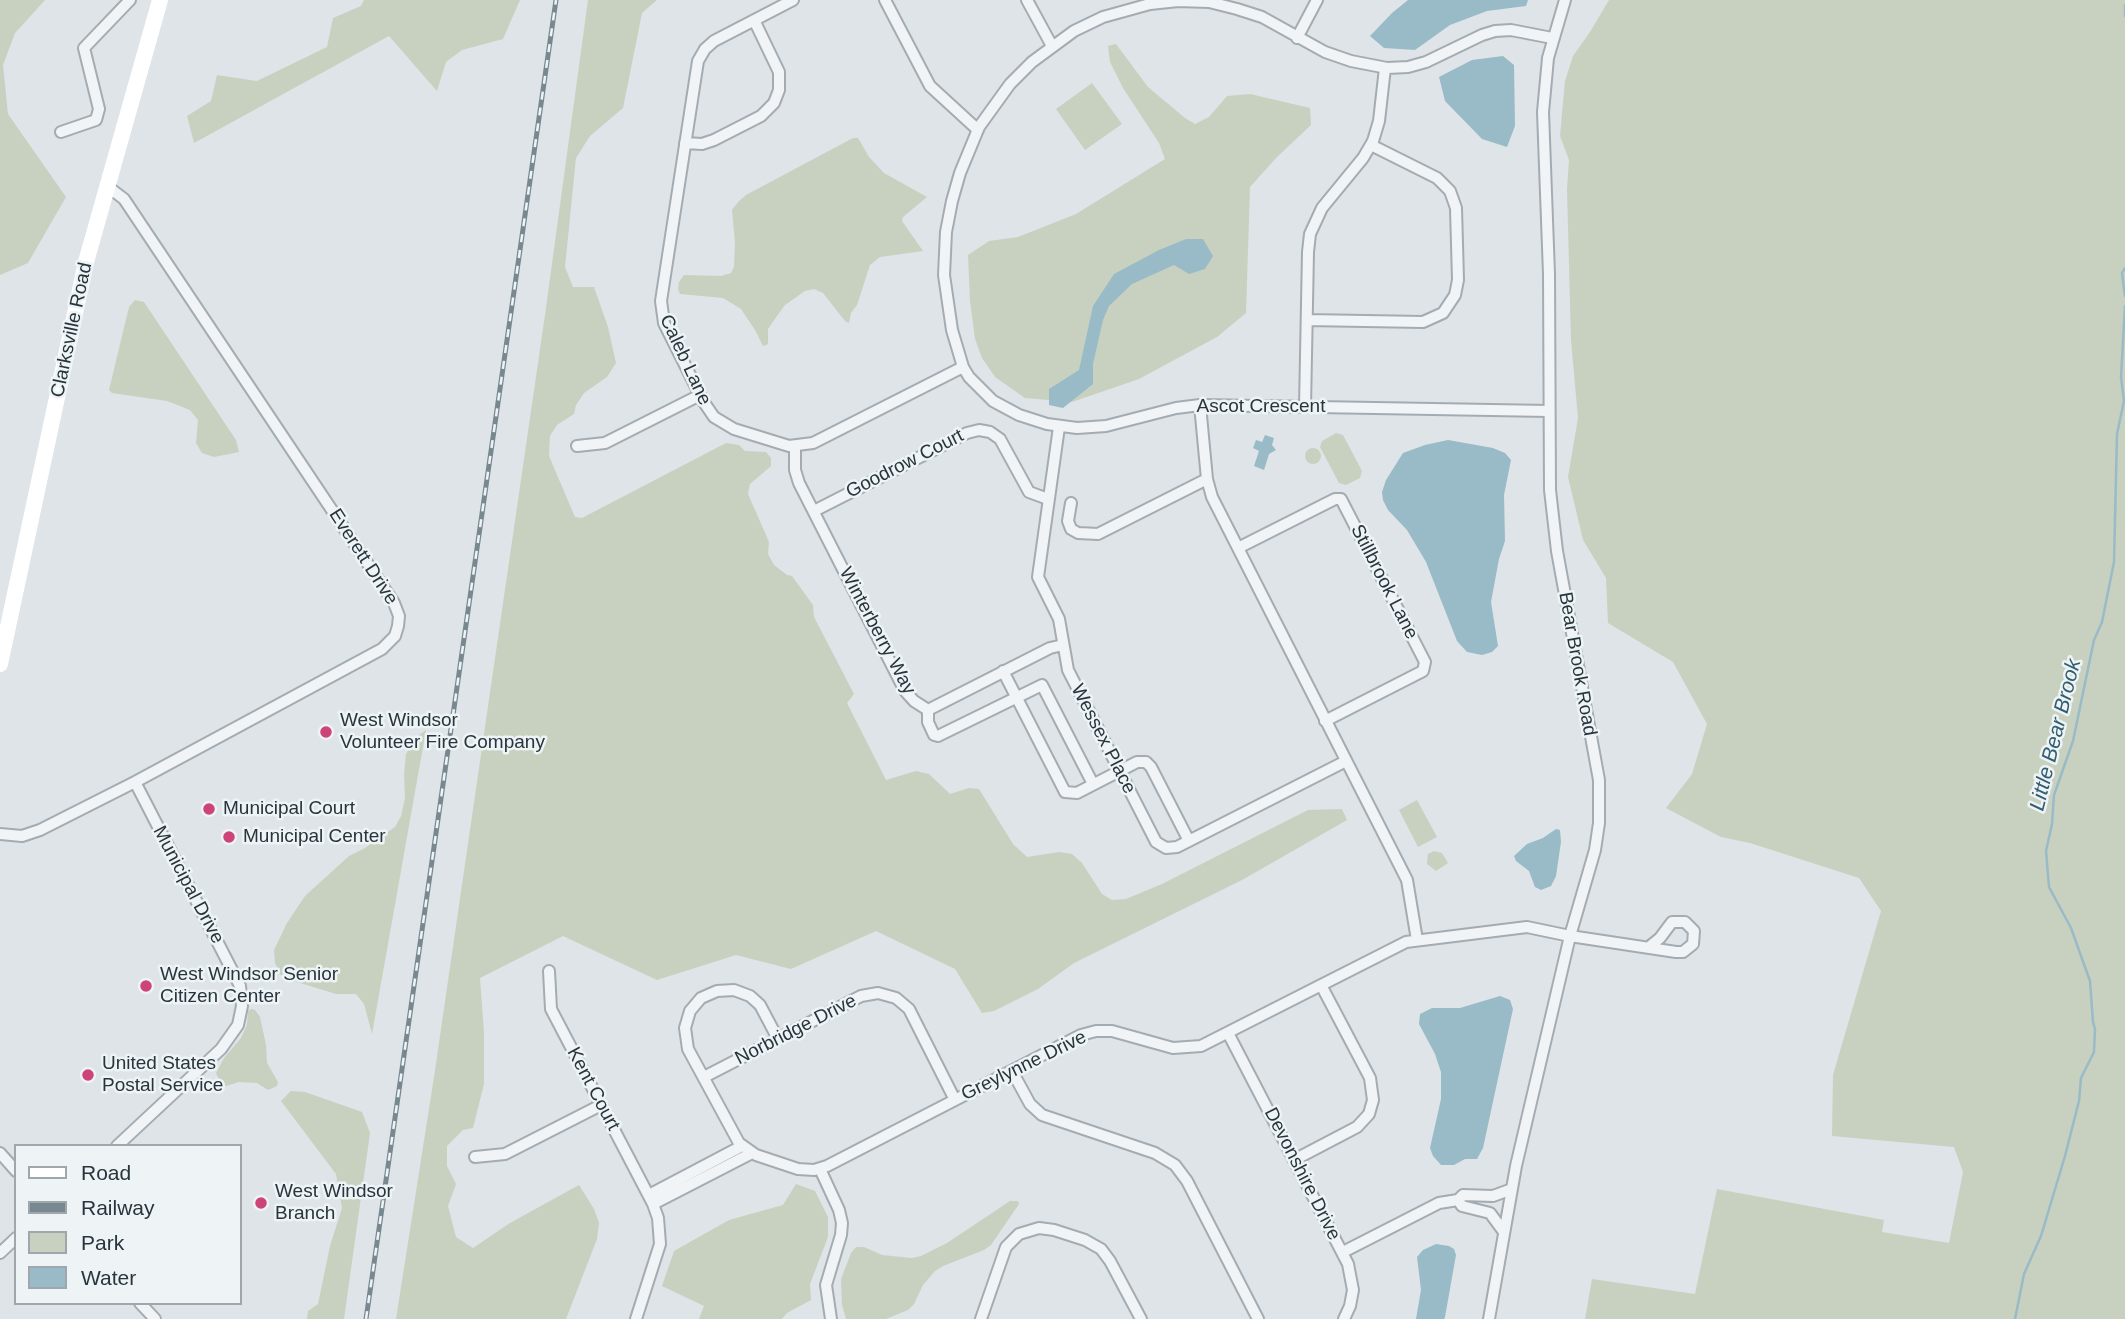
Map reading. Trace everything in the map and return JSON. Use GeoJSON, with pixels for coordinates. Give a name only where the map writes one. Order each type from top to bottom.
{"type":"FeatureCollection","features":[{"type":"Feature","properties":{"kind":"street"},"geometry":{"type":"LineString","coordinates":[[61,132],[96,120],[99,109],[84,48],[130,0]]}},
{"type":"Feature","properties":{"kind":"street","name":"Clarksville Road"},"geometry":{"type":"LineString","coordinates":[[0,664],[84,272],[160,0]]}},
{"type":"Feature","properties":{"kind":"street","name":"Caleb Lane"},"geometry":{"type":"LineString","coordinates":[[793,0],[712,43],[699,58],[660,307],[664,323],[709,411],[727,426],[795,447]]}},
{"type":"Feature","properties":{"kind":"street"},"geometry":{"type":"LineString","coordinates":[[885,0],[931,87],[978,130]]}},
{"type":"Feature","properties":{"kind":"street"},"geometry":{"type":"LineString","coordinates":[[1027,0],[1052,46]]}},
{"type":"Feature","properties":{"kind":"street"},"geometry":{"type":"LineString","coordinates":[[1297,38],[1317,0]]}},
{"type":"Feature","properties":{"kind":"street","name":"Bear Brook Road"},"geometry":{"type":"LineString","coordinates":[[1489,1319],[1512,1189],[1570,936],[1595,850],[1600,803],[1599,780],[1557,551],[1550,490],[1549,274],[1543,112],[1552,38],[1565,0]]}},
{"type":"Feature","properties":{"kind":"street","name":"Ascot Crescent"},"geometry":{"type":"LineString","coordinates":[[1549,411],[1200,405],[1176,408],[1106,426],[1059,426],[1033,420],[993,401],[974,384],[963,367],[949,316],[944,275],[948,217],[956,187],[978,130],[1010,84],[1052,46],[1074,31],[1103,17],[1163,1],[1194,1],[1230,7],[1262,18],[1338,57],[1385,68],[1408,67],[1426,62],[1491,32],[1514,30],[1552,38]]}},
{"type":"Feature","properties":{"kind":"street"},"geometry":{"type":"LineString","coordinates":[[685,143],[702,144],[715,140],[761,116],[774,103],[779,90],[779,72],[754,20]]}},
{"type":"Feature","properties":{"kind":"street"},"geometry":{"type":"LineString","coordinates":[[1305,407],[1308,248],[1313,225],[1325,204],[1371,145],[1379,121],[1385,68]]}},
{"type":"Feature","properties":{"kind":"street"},"geometry":{"type":"LineString","coordinates":[[1307,320],[1423,322],[1443,313],[1455,295],[1458,284],[1456,212],[1452,194],[1437,178],[1371,145]]}},
{"type":"Feature","properties":{"kind":"street","name":"Everett Drive"},"geometry":{"type":"LineString","coordinates":[[0,834],[16,836],[33,833],[135,782],[382,649],[395,636],[399,616],[394,603],[124,199],[107,186]]}},
{"type":"Feature","properties":{"kind":"street"},"geometry":{"type":"LineString","coordinates":[[795,447],[813,443],[963,367]]}},
{"type":"Feature","properties":{"kind":"street"},"geometry":{"type":"LineString","coordinates":[[577,446],[604,444],[700,395]]}},
{"type":"Feature","properties":{"kind":"street"},"geometry":{"type":"LineString","coordinates":[[1200,405],[1207,479],[1212,497],[1408,884],[1417,940]]}},
{"type":"Feature","properties":{"kind":"street","name":"Wessex Place"},"geometry":{"type":"LineString","coordinates":[[1059,426],[1037,574],[1059,619],[1068,670],[1156,842],[1171,848],[1189,841],[1346,761]]}},
{"type":"Feature","properties":{"kind":"street","name":"Goodrow Court"},"geometry":{"type":"LineString","coordinates":[[814,511],[967,433],[979,430],[990,432],[1002,441],[1030,493],[1048,499]]}},
{"type":"Feature","properties":{"kind":"street","name":"Winterberry Way"},"geometry":{"type":"LineString","coordinates":[[795,447],[797,477],[905,691],[914,701],[928,710],[1049,648],[1063,645]]}},
{"type":"Feature","properties":{"kind":"street"},"geometry":{"type":"LineString","coordinates":[[1071,503],[1068,521],[1070,528],[1078,533],[1098,534],[1207,479]]}},
{"type":"Feature","properties":{"kind":"street","name":"Stillbrook Lane"},"geometry":{"type":"LineString","coordinates":[[1238,548],[1334,499],[1342,500],[1425,662],[1423,671],[1325,721]]}},
{"type":"Feature","properties":{"kind":"street"},"geometry":{"type":"LineString","coordinates":[[1003,671],[1064,790],[1070,794],[1075,793],[1139,761],[1150,765],[1189,841]]}},
{"type":"Feature","properties":{"kind":"street"},"geometry":{"type":"LineString","coordinates":[[928,710],[928,722],[934,735],[939,736],[1040,685],[1044,687],[1093,784]]}},
{"type":"Feature","properties":{"kind":"street","name":"Municipal Drive"},"geometry":{"type":"LineString","coordinates":[[119,1144],[221,1049],[238,1025],[242,1006],[240,986],[135,782]]}},
{"type":"Feature","properties":{"kind":"street","name":"Greylynne Drive"},"geometry":{"type":"LineString","coordinates":[[820,1169],[1092,1032],[1120,1032],[1169,1047],[1201,1046],[1395,946],[1417,940],[1521,927],[1649,947]]}},
{"type":"Feature","properties":{"kind":"street","name":"Kent Court"},"geometry":{"type":"LineString","coordinates":[[549,971],[550,1007],[651,1199],[660,1226],[660,1244],[636,1319]]}},
{"type":"Feature","properties":{"kind":"street"},"geometry":{"type":"LineString","coordinates":[[1294,1160],[1357,1127],[1369,1114],[1373,1100],[1370,1079],[1321,985]]}},
{"type":"Feature","properties":{"kind":"street"},"geometry":{"type":"LineString","coordinates":[[778,1039],[762,1008],[750,996],[725,989],[705,996],[690,1011],[685,1032],[688,1049],[733,1135],[747,1149],[800,1170],[820,1169],[839,1210],[842,1223],[841,1236],[826,1285],[831,1319]]}},
{"type":"Feature","properties":{"kind":"street","name":"Norbridge Drive"},"geometry":{"type":"LineString","coordinates":[[704,1077],[861,996],[875,993],[889,995],[902,1002],[911,1012],[955,1100]]}},
{"type":"Feature","properties":{"kind":"street","name":"Devonshire Drive"},"geometry":{"type":"LineString","coordinates":[[1228,1033],[1350,1269],[1353,1290],[1344,1319]]}},
{"type":"Feature","properties":{"kind":"street"},"geometry":{"type":"LineString","coordinates":[[1012,1071],[1030,1104],[1042,1115],[1159,1154],[1178,1168],[1258,1319]]}},
{"type":"Feature","properties":{"kind":"street"},"geometry":{"type":"LineString","coordinates":[[475,1157],[505,1154],[601,1105]]}},
{"type":"Feature","properties":{"kind":"street"},"geometry":{"type":"LineString","coordinates":[[651,1199],[747,1149]]}},
{"type":"Feature","properties":{"kind":"street"},"geometry":{"type":"LineString","coordinates":[[0,1153],[14,1169]]}},
{"type":"Feature","properties":{"kind":"street"},"geometry":{"type":"LineString","coordinates":[[1342,1252],[1438,1203],[1458,1200],[1463,1195],[1493,1196],[1512,1189]]}},
{"type":"Feature","properties":{"kind":"street"},"geometry":{"type":"LineString","coordinates":[[1458,1200],[1462,1206],[1490,1213],[1504,1232]]}},
{"type":"Feature","properties":{"kind":"street"},"geometry":{"type":"LineString","coordinates":[[984,1318],[1001,1257],[1008,1244],[1025,1231],[1043,1228],[1085,1240],[1103,1251],[1111,1261],[1141,1319]]}},
{"type":"Feature","properties":{"kind":"street"},"geometry":{"type":"LineString","coordinates":[[0,1253],[14,1240]]}},
{"type":"Feature","properties":{"kind":"street"},"geometry":{"type":"LineString","coordinates":[[142,1305],[155,1319]]}},
{"type":"Feature","properties":{"kind":"green space"},"geometry":{"type":"Polygon","coordinates":[[[0,0],[45,0],[15,33],[3,65],[8,114],[66,197],[28,263],[0,275],[0,0]]]}},
{"type":"Feature","properties":{"kind":"green space"},"geometry":{"type":"Polygon","coordinates":[[[364,0],[520,0],[503,39],[462,50],[446,62],[437,91],[389,36],[194,143],[187,116],[211,101],[217,75],[257,81],[327,47],[333,18],[361,6],[364,0]]]}},
{"type":"Feature","properties":{"kind":"green space"},"geometry":{"type":"Polygon","coordinates":[[[588,0],[657,0],[642,13],[623,108],[590,136],[576,158],[565,267],[573,287],[594,287],[608,327],[616,363],[607,377],[584,393],[574,414],[557,425],[550,436],[549,456],[575,517],[582,518],[726,443],[739,445],[745,451],[766,452],[771,458],[771,466],[750,484],[748,494],[769,542],[768,554],[774,565],[792,576],[813,605],[814,617],[854,694],[847,703],[886,780],[916,771],[929,774],[950,794],[969,788],[979,789],[1013,844],[1027,857],[1059,852],[1072,854],[1082,863],[1102,894],[1112,900],[1126,899],[1162,884],[1308,810],[1342,809],[1347,820],[1242,880],[1074,963],[1038,989],[994,1011],[982,1013],[955,969],[876,931],[791,969],[736,955],[657,980],[563,936],[480,978],[484,1084],[473,1128],[463,1130],[447,1146],[447,1166],[456,1184],[448,1206],[456,1237],[473,1248],[510,1223],[579,1185],[599,1223],[597,1239],[566,1319],[396,1319],[545,315],[588,0]]]}},
{"type":"Feature","properties":{"kind":"green space"},"geometry":{"type":"Polygon","coordinates":[[[1609,0],[2125,0],[2125,1319],[1585,1319],[1592,1279],[1695,1294],[1717,1189],[1884,1220],[1882,1232],[1949,1243],[1963,1172],[1954,1147],[1832,1136],[1833,1075],[1881,911],[1859,878],[1750,843],[1721,837],[1666,808],[1692,774],[1707,724],[1673,662],[1608,623],[1606,578],[1583,540],[1568,477],[1578,418],[1571,340],[1567,189],[1569,160],[1560,136],[1565,81],[1573,56],[1609,0]]]}},
{"type":"Feature","properties":{"kind":"green space"},"geometry":{"type":"Polygon","coordinates":[[[1116,44],[1148,87],[1195,124],[1209,117],[1227,96],[1250,94],[1310,108],[1311,125],[1250,187],[1246,313],[1217,337],[1139,379],[1072,402],[1025,398],[995,377],[982,358],[975,339],[968,255],[989,241],[1018,237],[1076,214],[1165,159],[1159,143],[1123,88],[1110,62],[1108,46],[1116,44]]]}},
{"type":"Feature","properties":{"kind":"green space"},"geometry":{"type":"Polygon","coordinates":[[[1092,83],[1122,124],[1085,150],[1056,109],[1092,83]]]}},
{"type":"Feature","properties":{"kind":"green space"},"geometry":{"type":"Polygon","coordinates":[[[853,138],[858,138],[869,157],[884,173],[927,197],[903,217],[902,221],[923,251],[880,257],[870,265],[849,323],[823,293],[814,289],[805,291],[785,305],[768,329],[768,344],[763,346],[741,309],[723,298],[680,294],[679,282],[684,275],[721,276],[731,273],[734,267],[735,243],[732,210],[739,201],[853,138]]]}},
{"type":"Feature","properties":{"kind":"green space"},"geometry":{"type":"Polygon","coordinates":[[[135,300],[144,302],[236,440],[239,452],[214,457],[202,453],[196,443],[198,420],[190,410],[167,401],[112,393],[109,390],[129,307],[135,300]]]}},
{"type":"Feature","properties":{"kind":"green space"},"geometry":{"type":"Polygon","coordinates":[[[1336,433],[1343,435],[1362,471],[1360,478],[1346,485],[1339,483],[1320,447],[1322,441],[1336,433]]]}},
{"type":"Feature","properties":{"kind":"green space"},"geometry":{"type":"Polygon","coordinates":[[[1313,448],[1319,450],[1319,462],[1313,464],[1307,462],[1305,456],[1307,450],[1313,448]]]}},
{"type":"Feature","properties":{"kind":"green space"},"geometry":{"type":"Polygon","coordinates":[[[426,730],[372,1034],[364,1004],[356,994],[336,994],[284,978],[275,963],[274,950],[287,923],[305,896],[349,856],[395,827],[405,798],[406,754],[416,737],[426,730]]]}},
{"type":"Feature","properties":{"kind":"green space"},"geometry":{"type":"Polygon","coordinates":[[[1417,800],[1437,837],[1418,847],[1399,810],[1417,800]]]}},
{"type":"Feature","properties":{"kind":"green space"},"geometry":{"type":"Polygon","coordinates":[[[1434,851],[1442,853],[1448,863],[1436,871],[1427,864],[1428,854],[1434,851]]]}},
{"type":"Feature","properties":{"kind":"green space"},"geometry":{"type":"Polygon","coordinates":[[[251,1009],[260,1017],[267,1063],[278,1082],[277,1086],[268,1090],[257,1083],[239,1082],[226,1086],[216,1073],[224,1058],[241,1038],[247,1025],[248,1011],[251,1009]]]}},
{"type":"Feature","properties":{"kind":"green space"},"geometry":{"type":"Polygon","coordinates":[[[291,1091],[305,1092],[362,1112],[370,1133],[344,1319],[307,1319],[308,1311],[318,1304],[330,1246],[342,1208],[336,1174],[281,1101],[291,1091]]]}},
{"type":"Feature","properties":{"kind":"green space"},"geometry":{"type":"Polygon","coordinates":[[[796,1184],[815,1191],[828,1217],[828,1237],[810,1284],[811,1300],[787,1313],[782,1319],[699,1319],[704,1306],[662,1286],[674,1251],[729,1220],[783,1205],[796,1184]]]}},
{"type":"Feature","properties":{"kind":"green space"},"geometry":{"type":"Polygon","coordinates":[[[1010,1201],[1018,1201],[1019,1204],[991,1245],[935,1271],[908,1310],[886,1319],[846,1319],[842,1305],[841,1279],[856,1247],[864,1247],[882,1255],[912,1258],[921,1256],[947,1243],[1010,1201]]]}},
{"type":"Feature","properties":{"kind":"water"},"geometry":{"type":"Polygon","coordinates":[[[1408,0],[1528,0],[1526,6],[1487,11],[1450,25],[1415,50],[1384,48],[1370,36],[1408,0]]]}},
{"type":"Feature","properties":{"kind":"water"},"geometry":{"type":"Polygon","coordinates":[[[1503,56],[1514,65],[1515,126],[1507,147],[1482,139],[1445,101],[1439,77],[1472,60],[1503,56]]]}},
{"type":"Feature","properties":{"kind":"water"},"geometry":{"type":"Polygon","coordinates":[[[1186,239],[1203,239],[1213,256],[1205,269],[1189,274],[1174,265],[1132,284],[1109,306],[1103,320],[1093,364],[1093,384],[1063,408],[1049,405],[1049,389],[1079,370],[1093,306],[1114,274],[1186,239]]]}},
{"type":"Feature","properties":{"kind":"water"},"geometry":{"type":"Polygon","coordinates":[[[1265,435],[1274,438],[1272,445],[1276,450],[1269,454],[1264,470],[1254,466],[1259,451],[1253,448],[1256,440],[1262,442],[1265,435]]]}},
{"type":"Feature","properties":{"kind":"water"},"geometry":{"type":"Polygon","coordinates":[[[1448,440],[1493,448],[1505,453],[1511,460],[1504,495],[1505,541],[1491,602],[1498,646],[1492,652],[1482,655],[1467,652],[1457,641],[1426,562],[1407,530],[1388,510],[1383,500],[1382,492],[1386,480],[1403,453],[1448,440]]]}},
{"type":"Feature","properties":{"kind":"water"},"geometry":{"type":"Polygon","coordinates":[[[1556,829],[1560,830],[1561,842],[1556,876],[1551,886],[1541,890],[1535,887],[1529,871],[1516,861],[1514,856],[1527,844],[1556,829]]]}},
{"type":"Feature","properties":{"kind":"water"},"geometry":{"type":"Polygon","coordinates":[[[1500,996],[1510,1000],[1513,1009],[1483,1148],[1477,1159],[1465,1159],[1454,1165],[1441,1165],[1430,1148],[1441,1099],[1441,1072],[1419,1024],[1420,1014],[1432,1008],[1460,1008],[1500,996]]]}},
{"type":"Feature","properties":{"kind":"water"},"geometry":{"type":"Polygon","coordinates":[[[1436,1244],[1449,1246],[1454,1249],[1456,1255],[1445,1317],[1416,1319],[1421,1290],[1417,1257],[1423,1250],[1436,1244]]]}},
{"type":"Feature","properties":{"kind":"waterway","name":"Little Bear Brook"},"geometry":{"type":"LineString","coordinates":[[2125,5],[2125,16]]}},
{"type":"Feature","properties":{"kind":"waterway","name":"Little Bear Brook"},"geometry":{"type":"LineString","coordinates":[[2125,268],[2122,273],[2125,296]]}},
{"type":"Feature","properties":{"kind":"waterway","name":"Little Bear Brook"},"geometry":{"type":"LineString","coordinates":[[2015,1319],[2024,1274],[2041,1236],[2065,1156],[2079,1101],[2081,1078],[2094,1052],[2095,1029],[2090,981],[2071,928],[2049,887],[2046,851],[2052,824],[2054,795],[2073,741],[2114,562],[2117,434],[2124,401],[2121,377],[2125,306]]}},
{"type":"Feature","properties":{"kind":"railway"},"geometry":{"type":"LineString","coordinates":[[366,1319],[556,0]]}},
{"type":"Feature","properties":{"kind":"place","name":"West Windsor Volunteer Fire Company"},"geometry":{"type":"Point","coordinates":[326,732]}},
{"type":"Feature","properties":{"kind":"place","name":"Municipal Court"},"geometry":{"type":"Point","coordinates":[209,809]}},
{"type":"Feature","properties":{"kind":"place","name":"Municipal Center"},"geometry":{"type":"Point","coordinates":[229,837]}},
{"type":"Feature","properties":{"kind":"place","name":"West Windsor Senior Citizen Center"},"geometry":{"type":"Point","coordinates":[146,986]}},
{"type":"Feature","properties":{"kind":"place","name":"United States Postal Service"},"geometry":{"type":"Point","coordinates":[88,1075]}},
{"type":"Feature","properties":{"kind":"place","name":"West Windsor Branch"},"geometry":{"type":"Point","coordinates":[261,1203]}}]}
